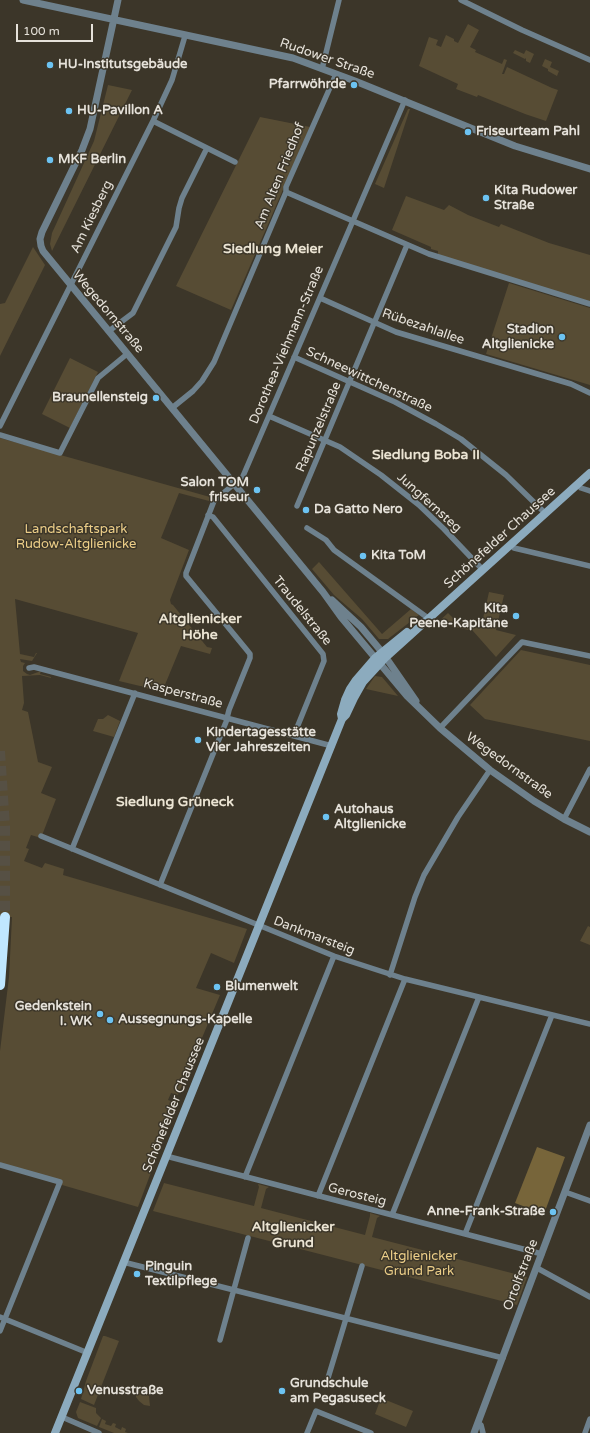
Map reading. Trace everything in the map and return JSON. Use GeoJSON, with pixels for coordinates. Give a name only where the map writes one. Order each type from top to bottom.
{"type":"FeatureCollection","features":[{"type":"Feature","properties":{"kind":"highway"},"geometry":{"type":"LineString","coordinates":[[0,985],[5,917]]}},
{"type":"Feature","properties":{"kind":"main road","name":"Schönefelder Chaussee"},"geometry":{"type":"LineString","coordinates":[[55,1433],[342,719],[346,715],[363,682],[380,658],[408,630],[427,619],[590,473]]}},
{"type":"Feature","properties":{"kind":"street","name":"Rudower Straße"},"geometry":{"type":"LineString","coordinates":[[23,0],[293,58],[404,100],[516,146],[590,169]]}},
{"type":"Feature","properties":{"kind":"street","name":"Wegedornstraße"},"geometry":{"type":"LineString","coordinates":[[118,0],[89,130],[82,150],[42,232],[40,239],[43,251],[323,592],[358,623],[406,696],[440,728],[490,770],[524,794],[564,819],[590,832]]}},
{"type":"Feature","properties":{"kind":"street"},"geometry":{"type":"LineString","coordinates":[[322,69],[340,0]]}},
{"type":"Feature","properties":{"kind":"street"},"geometry":{"type":"LineString","coordinates":[[461,0],[522,30],[590,60]]}},
{"type":"Feature","properties":{"kind":"street","name":"Am Kiesberg"},"geometry":{"type":"LineString","coordinates":[[0,426],[153,121],[172,80],[185,36]]}},
{"type":"Feature","properties":{"kind":"street","name":"Am Alten Friedhof"},"geometry":{"type":"LineString","coordinates":[[172,408],[193,391],[202,381],[214,362],[286,192],[286,187],[336,74]]}},
{"type":"Feature","properties":{"kind":"street","name":"Dorothea-Viehmann-Straße"},"geometry":{"type":"LineString","coordinates":[[227,717],[249,662],[250,654],[186,576],[186,570],[216,499],[240,483],[404,100]]}},
{"type":"Feature","properties":{"kind":"street"},"geometry":{"type":"LineString","coordinates":[[153,121],[235,162]]}},
{"type":"Feature","properties":{"kind":"street"},"geometry":{"type":"LineString","coordinates":[[108,331],[133,313],[176,226],[182,198],[207,148]]}},
{"type":"Feature","properties":{"kind":"street"},"geometry":{"type":"LineString","coordinates":[[286,192],[438,257],[590,304]]}},
{"type":"Feature","properties":{"kind":"street","name":"Rapunzelstraße"},"geometry":{"type":"LineString","coordinates":[[297,506],[407,245]]}},
{"type":"Feature","properties":{"kind":"street","name":"Rübezahlallee"},"geometry":{"type":"LineString","coordinates":[[320,298],[396,332],[571,384],[590,393]]}},
{"type":"Feature","properties":{"kind":"street"},"geometry":{"type":"LineString","coordinates":[[0,435],[60,453],[98,378],[127,354]]}},
{"type":"Feature","properties":{"kind":"street","name":"Schneewittchenstraße"},"geometry":{"type":"LineString","coordinates":[[294,357],[414,411],[461,439],[506,475],[546,513]]}},
{"type":"Feature","properties":{"kind":"street","name":"Jungfernsteg"},"geometry":{"type":"LineString","coordinates":[[269,416],[325,440],[342,449],[381,475],[444,529],[483,570]]}},
{"type":"Feature","properties":{"kind":"street"},"geometry":{"type":"LineString","coordinates":[[577,484],[581,488],[590,491]]}},
{"type":"Feature","properties":{"kind":"street","name":"Traudelstraße"},"geometry":{"type":"LineString","coordinates":[[208,515],[213,517],[323,654],[324,661],[294,735]]}},
{"type":"Feature","properties":{"kind":"street"},"geometry":{"type":"LineString","coordinates":[[307,528],[326,540],[334,550],[427,619]]}},
{"type":"Feature","properties":{"kind":"street"},"geometry":{"type":"LineString","coordinates":[[511,545],[514,548],[590,566]]}},
{"type":"Feature","properties":{"kind":"street"},"geometry":{"type":"LineString","coordinates":[[440,728],[522,642],[590,656]]}},
{"type":"Feature","properties":{"kind":"street","name":"Kasperstraße"},"geometry":{"type":"LineString","coordinates":[[29,668],[34,667],[332,746]]}},
{"type":"Feature","properties":{"kind":"street"},"geometry":{"type":"LineString","coordinates":[[72,849],[134,693]]}},
{"type":"Feature","properties":{"kind":"street"},"geometry":{"type":"LineString","coordinates":[[160,885],[227,717]]}},
{"type":"Feature","properties":{"kind":"street"},"geometry":{"type":"LineString","coordinates":[[564,819],[590,769]]}},
{"type":"Feature","properties":{"kind":"street"},"geometry":{"type":"LineString","coordinates":[[390,974],[415,897],[424,875],[458,817],[490,770]]}},
{"type":"Feature","properties":{"kind":"street","name":"Dankmarsteig"},"geometry":{"type":"LineString","coordinates":[[41,836],[334,956],[405,979],[590,1024]]}},
{"type":"Feature","properties":{"kind":"street"},"geometry":{"type":"LineString","coordinates":[[245,1177],[334,956]]}},
{"type":"Feature","properties":{"kind":"street"},"geometry":{"type":"LineString","coordinates":[[318,1196],[405,979]]}},
{"type":"Feature","properties":{"kind":"street"},"geometry":{"type":"LineString","coordinates":[[392,1215],[479,997]]}},
{"type":"Feature","properties":{"kind":"street"},"geometry":{"type":"LineString","coordinates":[[465,1234],[552,1015]]}},
{"type":"Feature","properties":{"kind":"street","name":"Ortolfstraße"},"geometry":{"type":"LineString","coordinates":[[474,1433],[590,1125]]}},
{"type":"Feature","properties":{"kind":"street","name":"Gerosteig"},"geometry":{"type":"LineString","coordinates":[[166,1156],[542,1254]]}},
{"type":"Feature","properties":{"kind":"street"},"geometry":{"type":"LineString","coordinates":[[0,1164],[60,1182],[2,1318],[0,1331]]}},
{"type":"Feature","properties":{"kind":"street"},"geometry":{"type":"LineString","coordinates":[[565,1192],[590,1201]]}},
{"type":"Feature","properties":{"kind":"street"},"geometry":{"type":"LineString","coordinates":[[220,1340],[248,1238]]}},
{"type":"Feature","properties":{"kind":"street"},"geometry":{"type":"LineString","coordinates":[[123,1262],[502,1358]]}},
{"type":"Feature","properties":{"kind":"street"},"geometry":{"type":"LineString","coordinates":[[328,1378],[362,1266]]}},
{"type":"Feature","properties":{"kind":"street"},"geometry":{"type":"LineString","coordinates":[[537,1268],[590,1297]]}},
{"type":"Feature","properties":{"kind":"street"},"geometry":{"type":"LineString","coordinates":[[2,1318],[88,1354]]}},
{"type":"Feature","properties":{"kind":"street"},"geometry":{"type":"LineString","coordinates":[[307,1433],[316,1411],[371,1433]]}},
{"type":"Feature","properties":{"kind":"street"},"geometry":{"type":"LineString","coordinates":[[62,1417],[99,1433]]}},
{"type":"Feature","properties":{"kind":"street"},"geometry":{"type":"LineString","coordinates":[[585,1433],[590,1419]]}},
{"type":"Feature","properties":{"kind":"street"},"geometry":{"type":"LineString","coordinates":[[478,1423],[481,1425],[482,1433]]}},
{"type":"Feature","properties":{"kind":"green space"},"geometry":{"type":"Polygon","coordinates":[[[468,24],[479,30],[470,47],[476,50],[475,52],[502,64],[504,59],[507,60],[502,74],[504,74],[507,67],[558,90],[546,121],[478,95],[477,97],[456,89],[458,84],[419,66],[429,37],[438,40],[436,45],[441,47],[446,35],[458,43],[468,24]]]}},
{"type":"Feature","properties":{"kind":"green space"},"geometry":{"type":"Polygon","coordinates":[[[515,50],[524,54],[526,50],[534,54],[530,63],[526,61],[526,58],[525,59],[513,53],[515,50]]]}},
{"type":"Feature","properties":{"kind":"green space"},"geometry":{"type":"Polygon","coordinates":[[[545,59],[552,62],[550,67],[559,71],[557,76],[542,66],[545,59]]]}},
{"type":"Feature","properties":{"kind":"green space"},"geometry":{"type":"Polygon","coordinates":[[[108,85],[132,90],[52,251],[50,244],[52,233],[94,141],[108,85]]]}},
{"type":"Feature","properties":{"kind":"green space"},"geometry":{"type":"Polygon","coordinates":[[[408,109],[410,109],[384,188],[375,184],[408,109]]]}},
{"type":"Feature","properties":{"kind":"green space"},"geometry":{"type":"Polygon","coordinates":[[[260,117],[310,127],[231,310],[176,286],[260,117]]]}},
{"type":"Feature","properties":{"kind":"green space"},"geometry":{"type":"Polygon","coordinates":[[[406,196],[444,210],[449,205],[468,215],[499,227],[501,224],[549,243],[590,255],[590,303],[438,255],[438,251],[431,249],[431,247],[392,230],[406,196]]]}},
{"type":"Feature","properties":{"kind":"green space"},"geometry":{"type":"Polygon","coordinates":[[[33,247],[45,265],[0,356],[0,304],[5,303],[33,247]]]}},
{"type":"Feature","properties":{"kind":"green space"},"geometry":{"type":"Polygon","coordinates":[[[509,283],[590,308],[590,385],[486,354],[509,283]]]}},
{"type":"Feature","properties":{"kind":"green space"},"geometry":{"type":"Polygon","coordinates":[[[70,358],[98,372],[70,428],[42,414],[70,358]]]}},
{"type":"Feature","properties":{"kind":"green space","name":"Landschaftspark Rudow-Altglienicke"},"geometry":{"type":"Polygon","coordinates":[[[0,438],[210,497],[209,501],[179,493],[161,538],[189,550],[170,600],[171,604],[207,647],[212,648],[210,654],[181,646],[162,692],[119,681],[138,633],[15,599],[20,654],[34,657],[37,653],[32,661],[20,659],[21,662],[25,663],[23,666],[23,671],[30,675],[41,671],[40,674],[51,677],[40,675],[22,676],[24,703],[22,710],[28,712],[38,762],[52,767],[41,793],[56,799],[41,838],[31,835],[26,848],[29,849],[24,861],[42,868],[45,863],[64,869],[63,875],[247,929],[234,963],[211,953],[196,988],[220,995],[178,1095],[171,1093],[168,1100],[177,1103],[138,1207],[0,1167],[0,1051],[9,977],[12,917],[0,917],[0,438]]]}},
{"type":"Feature","properties":{"kind":"green space"},"geometry":{"type":"Polygon","coordinates":[[[319,562],[382,634],[411,609],[419,615],[388,639],[379,639],[362,619],[334,595],[312,569],[319,562]]]}},
{"type":"Feature","properties":{"kind":"green space"},"geometry":{"type":"Polygon","coordinates":[[[489,592],[504,595],[496,630],[516,635],[496,657],[473,631],[437,623],[448,613],[456,621],[481,627],[489,592]]]}},
{"type":"Feature","properties":{"kind":"green space"},"geometry":{"type":"Polygon","coordinates":[[[521,650],[590,665],[590,741],[485,719],[470,705],[521,650]]]}},
{"type":"Feature","properties":{"kind":"green space"},"geometry":{"type":"Polygon","coordinates":[[[375,676],[382,677],[398,696],[366,689],[375,676]]]}},
{"type":"Feature","properties":{"kind":"green space"},"geometry":{"type":"Polygon","coordinates":[[[108,715],[120,721],[114,737],[93,731],[98,719],[103,719],[108,715]]]}},
{"type":"Feature","properties":{"kind":"green space"},"geometry":{"type":"Polygon","coordinates":[[[588,926],[590,927],[590,945],[580,941],[588,926]]]}},
{"type":"Feature","properties":{"kind":"green space","name":"Altglienicker Grund Park"},"geometry":{"type":"Polygon","coordinates":[[[164,1183],[254,1206],[259,1187],[258,1184],[269,1187],[266,1189],[261,1208],[365,1235],[370,1213],[380,1216],[377,1218],[372,1237],[527,1277],[517,1305],[153,1211],[164,1183]]]}},
{"type":"Feature","properties":{"kind":"green space"},"geometry":{"type":"Polygon","coordinates":[[[103,1336],[119,1341],[94,1405],[81,1399],[86,1381],[103,1336]]]}},
{"type":"Feature","properties":{"kind":"green space"},"geometry":{"type":"Polygon","coordinates":[[[136,1389],[146,1391],[146,1394],[149,1396],[150,1406],[144,1405],[139,1401],[136,1397],[136,1389]]]}},
{"type":"Feature","properties":{"kind":"green space"},"geometry":{"type":"Polygon","coordinates":[[[381,1398],[413,1411],[406,1427],[375,1414],[381,1398]]]}},
{"type":"Feature","properties":{"kind":"green space"},"geometry":{"type":"Polygon","coordinates":[[[80,1402],[96,1408],[96,1413],[101,1418],[97,1426],[78,1418],[76,1412],[80,1402]]]}},
{"type":"Feature","properties":{"kind":"green space"},"geometry":{"type":"Polygon","coordinates":[[[102,1419],[106,1421],[105,1424],[111,1426],[113,1423],[116,1424],[115,1427],[121,1430],[122,1427],[126,1429],[125,1432],[128,1433],[114,1433],[99,1427],[102,1419]]]}},
{"type":"Feature","properties":{"kind":"shaded area"},"geometry":{"type":"Polygon","coordinates":[[[537,1147],[565,1157],[544,1214],[515,1203],[537,1147]]]}},
{"type":"Feature","properties":{"kind":"tunnel"},"geometry":{"type":"LineString","coordinates":[[0,751],[5,826],[5,917]]}},
{"type":"Feature","properties":{"kind":"place","name":"HU-Institutsgebäude"},"geometry":{"type":"Point","coordinates":[50,65]}},
{"type":"Feature","properties":{"kind":"place","name":"Pfarrwöhrde"},"geometry":{"type":"Point","coordinates":[354,85]}},
{"type":"Feature","properties":{"kind":"place","name":"HU-Pavillon A"},"geometry":{"type":"Point","coordinates":[69,111]}},
{"type":"Feature","properties":{"kind":"place","name":"Friseurteam Pahl"},"geometry":{"type":"Point","coordinates":[468,132]}},
{"type":"Feature","properties":{"kind":"place","name":"MKF Berlin"},"geometry":{"type":"Point","coordinates":[50,160]}},
{"type":"Feature","properties":{"kind":"place","name":"Kita Rudower Straße"},"geometry":{"type":"Point","coordinates":[486,198]}},
{"type":"Feature","properties":{"kind":"place","name":"Stadion Altglienicke"},"geometry":{"type":"Point","coordinates":[562,337]}},
{"type":"Feature","properties":{"kind":"place","name":"Braunellensteig"},"geometry":{"type":"Point","coordinates":[156,398]}},
{"type":"Feature","properties":{"kind":"place","name":"Salon TOM friseur"},"geometry":{"type":"Point","coordinates":[257,490]}},
{"type":"Feature","properties":{"kind":"place","name":"Da Gatto Nero"},"geometry":{"type":"Point","coordinates":[306,510]}},
{"type":"Feature","properties":{"kind":"place","name":"Kita ToM"},"geometry":{"type":"Point","coordinates":[363,556]}},
{"type":"Feature","properties":{"kind":"place","name":"Kita Peene-Kapitäne"},"geometry":{"type":"Point","coordinates":[516,616]}},
{"type":"Feature","properties":{"kind":"place","name":"Kindertagesstätte Vier Jahreszeiten"},"geometry":{"type":"Point","coordinates":[198,740]}},
{"type":"Feature","properties":{"kind":"place","name":"Autohaus Altglienicke"},"geometry":{"type":"Point","coordinates":[326,817]}},
{"type":"Feature","properties":{"kind":"place","name":"Blumenwelt"},"geometry":{"type":"Point","coordinates":[217,987]}},
{"type":"Feature","properties":{"kind":"place","name":"Gedenkstein I. WK"},"geometry":{"type":"Point","coordinates":[100,1014]}},
{"type":"Feature","properties":{"kind":"place","name":"Aussegnungs-Kapelle"},"geometry":{"type":"Point","coordinates":[110,1020]}},
{"type":"Feature","properties":{"kind":"place","name":"Anne-Frank-Straße"},"geometry":{"type":"Point","coordinates":[553,1212]}},
{"type":"Feature","properties":{"kind":"place","name":"Pinguin Textilpflege"},"geometry":{"type":"Point","coordinates":[137,1274]}},
{"type":"Feature","properties":{"kind":"place","name":"Venusstraße"},"geometry":{"type":"Point","coordinates":[79,1391]}},
{"type":"Feature","properties":{"kind":"place","name":"Grundschule am Pegasuseck"},"geometry":{"type":"Point","coordinates":[282,1391]}},
{"type":"Feature","properties":{"kind":"district","name":"Siedlung Meier"},"geometry":{"type":"Point","coordinates":[273,249]}},
{"type":"Feature","properties":{"kind":"district","name":"Siedlung Boba II"},"geometry":{"type":"Point","coordinates":[426,455]}},
{"type":"Feature","properties":{"kind":"district","name":"Altglienicker Höhe"},"geometry":{"type":"Point","coordinates":[200,628]}},
{"type":"Feature","properties":{"kind":"district","name":"Siedlung Grüneck"},"geometry":{"type":"Point","coordinates":[175,802]}},
{"type":"Feature","properties":{"kind":"district","name":"Altglienicker Grund"},"geometry":{"type":"Point","coordinates":[293,1236]}}]}
